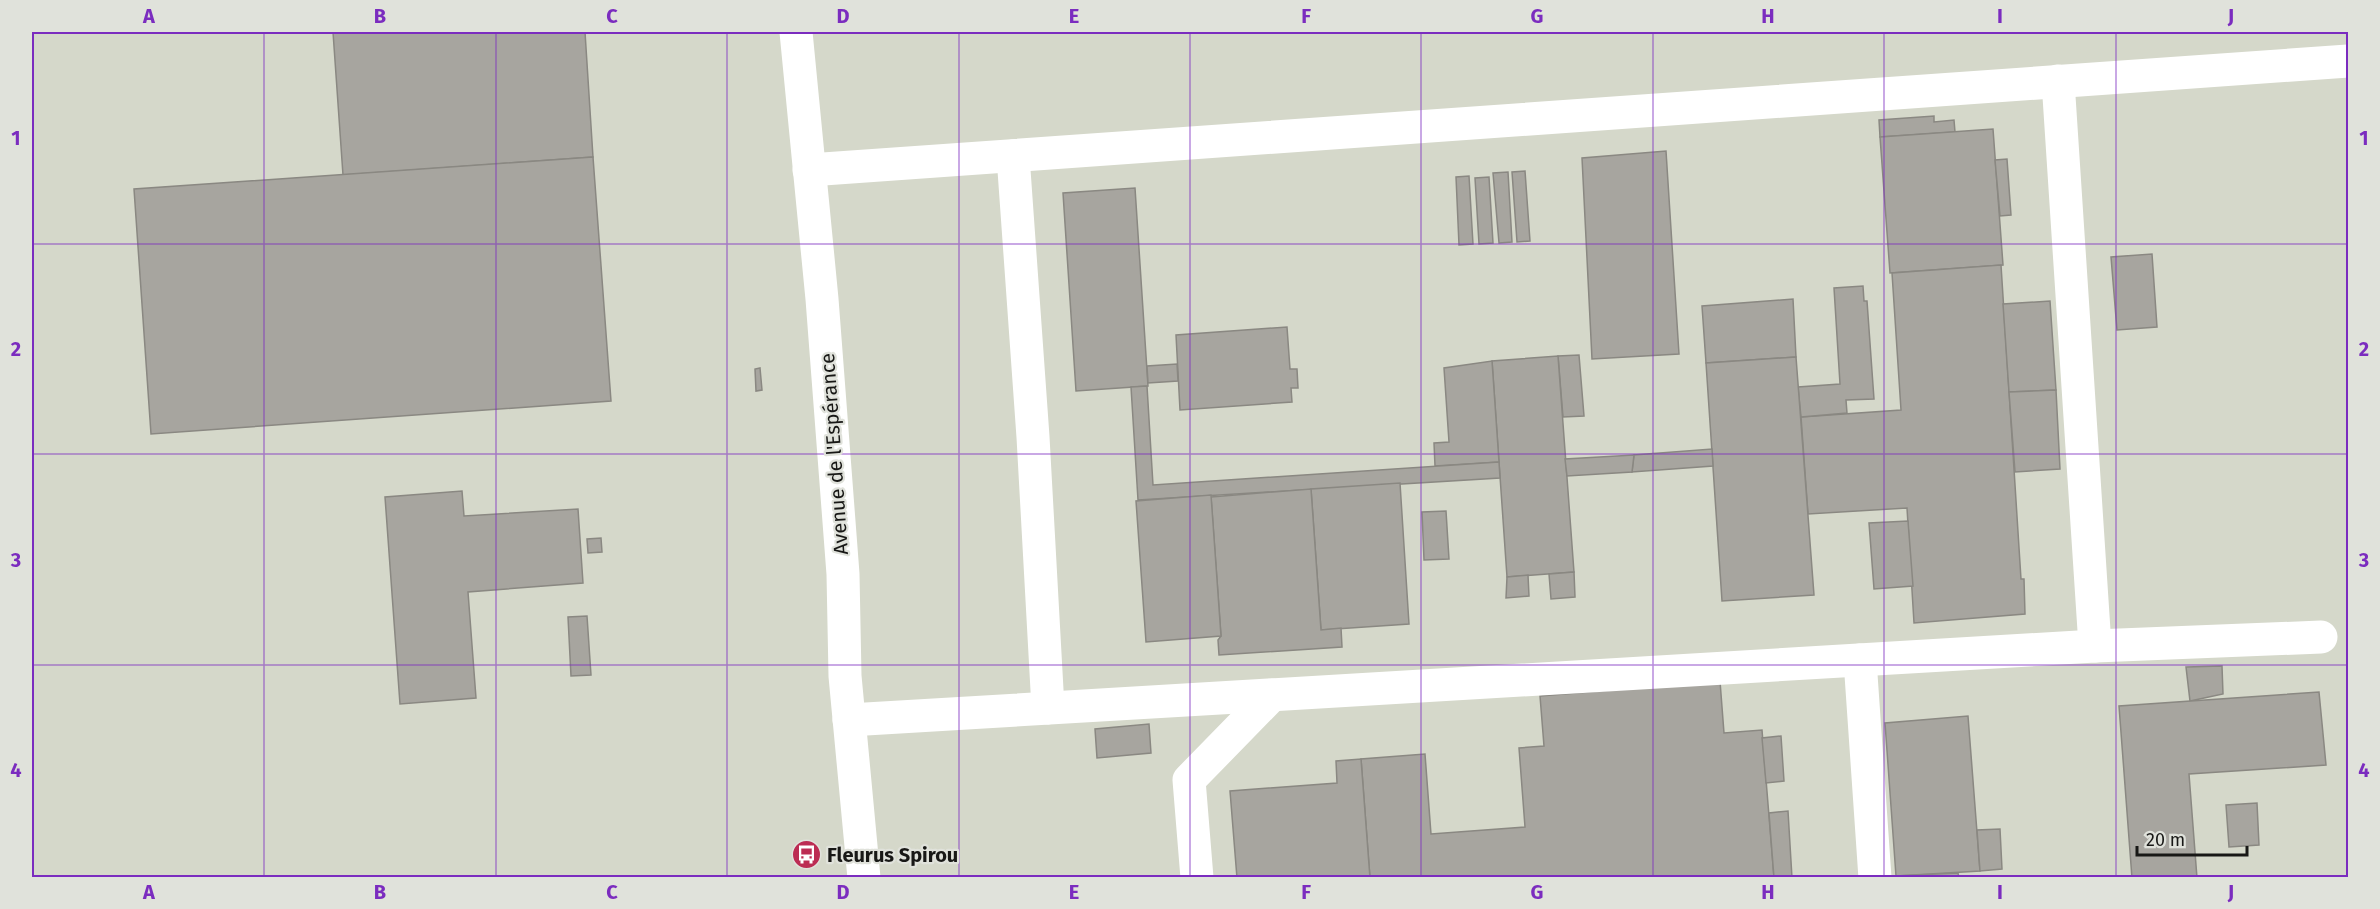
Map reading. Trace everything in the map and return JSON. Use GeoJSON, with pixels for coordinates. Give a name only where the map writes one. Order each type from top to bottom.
{"type":"FeatureCollection","features":[{"type":"Feature","properties":{"kind":"street","name":"Avenue de l'Espérance"},"geometry":{"type":"LineString","coordinates":[[796,32],[822,299],[843,574],[849,720],[864,878]]}},
{"type":"Feature","properties":{"kind":"street"},"geometry":{"type":"LineString","coordinates":[[809,170],[2349,61]]}},
{"type":"Feature","properties":{"kind":"street"},"geometry":{"type":"LineString","coordinates":[[2058,81],[2096,646]]}},
{"type":"Feature","properties":{"kind":"street"},"geometry":{"type":"LineString","coordinates":[[1013,156],[1033,437],[1048,708]]}},
{"type":"Feature","properties":{"kind":"street"},"geometry":{"type":"LineString","coordinates":[[849,720],[2096,646],[2321,637]]}},
{"type":"Feature","properties":{"kind":"street"},"geometry":{"type":"LineString","coordinates":[[1860,660],[1875,878]]}},
{"type":"Feature","properties":{"kind":"street"},"geometry":{"type":"LineString","coordinates":[[1197,878],[1189,780],[1272,695]]}},
{"type":"Feature","properties":{"kind":"shaded area"},"geometry":{"type":"Polygon","coordinates":[[[32,32],[2348,32],[2348,877],[32,877],[32,32]]]}},
{"type":"Feature","properties":{"kind":"building"},"geometry":{"type":"Polygon","coordinates":[[[333,32],[585,32],[593,157],[343,175],[333,32]]]}},
{"type":"Feature","properties":{"kind":"building"},"geometry":{"type":"Polygon","coordinates":[[[1934,116],[1934,122],[1954,120],[1955,132],[1880,137],[1879,120],[1934,116]]]}},
{"type":"Feature","properties":{"kind":"building"},"geometry":{"type":"Polygon","coordinates":[[[1993,129],[2003,265],[1890,273],[1880,137],[1993,129]]]}},
{"type":"Feature","properties":{"kind":"building"},"geometry":{"type":"Polygon","coordinates":[[[1666,151],[1679,354],[1592,359],[1582,158],[1666,151]]]}},
{"type":"Feature","properties":{"kind":"building"},"geometry":{"type":"Polygon","coordinates":[[[593,157],[611,401],[151,434],[134,189],[593,157]]]}},
{"type":"Feature","properties":{"kind":"building"},"geometry":{"type":"Polygon","coordinates":[[[2007,159],[2011,215],[2000,216],[1995,160],[2007,159]]]}},
{"type":"Feature","properties":{"kind":"building"},"geometry":{"type":"Polygon","coordinates":[[[1525,171],[1530,241],[1517,242],[1512,172],[1525,171]]]}},
{"type":"Feature","properties":{"kind":"building"},"geometry":{"type":"Polygon","coordinates":[[[1508,172],[1512,242],[1499,243],[1493,173],[1508,172]]]}},
{"type":"Feature","properties":{"kind":"building"},"geometry":{"type":"Polygon","coordinates":[[[1469,176],[1473,244],[1459,245],[1456,177],[1469,176]]]}},
{"type":"Feature","properties":{"kind":"building"},"geometry":{"type":"Polygon","coordinates":[[[1489,177],[1493,243],[1479,244],[1475,178],[1489,177]]]}},
{"type":"Feature","properties":{"kind":"building"},"geometry":{"type":"Polygon","coordinates":[[[1135,188],[1148,386],[1076,391],[1063,193],[1135,188]]]}},
{"type":"Feature","properties":{"kind":"building"},"geometry":{"type":"Polygon","coordinates":[[[2152,254],[2157,327],[2117,330],[2111,257],[2152,254]]]}},
{"type":"Feature","properties":{"kind":"building"},"geometry":{"type":"Polygon","coordinates":[[[2001,265],[2025,614],[1914,623],[1907,508],[1808,514],[1801,417],[1901,410],[1892,273],[2001,265]]]}},
{"type":"Feature","properties":{"kind":"building"},"geometry":{"type":"Polygon","coordinates":[[[1863,286],[1864,301],[1867,301],[1874,399],[1846,400],[1847,413],[1801,417],[1798,387],[1840,384],[1834,288],[1863,286]]]}},
{"type":"Feature","properties":{"kind":"building"},"geometry":{"type":"Polygon","coordinates":[[[1793,299],[1796,357],[1706,363],[1702,306],[1793,299]]]}},
{"type":"Feature","properties":{"kind":"building"},"geometry":{"type":"Polygon","coordinates":[[[2050,301],[2056,390],[2009,392],[2003,304],[2050,301]]]}},
{"type":"Feature","properties":{"kind":"building"},"geometry":{"type":"Polygon","coordinates":[[[1287,327],[1290,369],[1297,369],[1298,388],[1291,388],[1292,402],[1180,410],[1176,335],[1287,327]]]}},
{"type":"Feature","properties":{"kind":"building"},"geometry":{"type":"Polygon","coordinates":[[[1579,355],[1584,416],[1563,417],[1558,356],[1579,355]]]}},
{"type":"Feature","properties":{"kind":"building"},"geometry":{"type":"Polygon","coordinates":[[[1558,356],[1574,572],[1507,577],[1492,361],[1558,356]]]}},
{"type":"Feature","properties":{"kind":"building"},"geometry":{"type":"Polygon","coordinates":[[[1796,357],[1814,595],[1722,601],[1706,363],[1796,357]]]}},
{"type":"Feature","properties":{"kind":"building"},"geometry":{"type":"Polygon","coordinates":[[[1492,361],[1499,462],[1435,466],[1434,443],[1449,442],[1444,368],[1492,361]]]}},
{"type":"Feature","properties":{"kind":"building"},"geometry":{"type":"Polygon","coordinates":[[[1177,364],[1178,381],[1148,383],[1147,366],[1177,364]]]}},
{"type":"Feature","properties":{"kind":"building"},"geometry":{"type":"Polygon","coordinates":[[[760,368],[762,390],[756,391],[755,369],[760,368]]]}},
{"type":"Feature","properties":{"kind":"building"},"geometry":{"type":"Polygon","coordinates":[[[1147,386],[1153,485],[1499,462],[1500,478],[1138,500],[1131,387],[1147,386]]]}},
{"type":"Feature","properties":{"kind":"building"},"geometry":{"type":"Polygon","coordinates":[[[2056,390],[2060,469],[2015,472],[2009,392],[2056,390]]]}},
{"type":"Feature","properties":{"kind":"building"},"geometry":{"type":"Polygon","coordinates":[[[1712,449],[1713,466],[1632,472],[1634,455],[1712,449]]]}},
{"type":"Feature","properties":{"kind":"building"},"geometry":{"type":"Polygon","coordinates":[[[1634,455],[1632,472],[1567,476],[1565,459],[1634,455]]]}},
{"type":"Feature","properties":{"kind":"building"},"geometry":{"type":"Polygon","coordinates":[[[1400,483],[1409,624],[1321,630],[1311,489],[1400,483]]]}},
{"type":"Feature","properties":{"kind":"building"},"geometry":{"type":"Polygon","coordinates":[[[1311,489],[1321,630],[1341,628],[1342,647],[1219,655],[1218,640],[1221,636],[1211,497],[1311,489]]]}},
{"type":"Feature","properties":{"kind":"building"},"geometry":{"type":"Polygon","coordinates":[[[462,491],[464,516],[578,509],[583,583],[468,592],[476,698],[400,704],[385,497],[462,491]]]}},
{"type":"Feature","properties":{"kind":"building"},"geometry":{"type":"Polygon","coordinates":[[[1211,495],[1221,636],[1146,642],[1136,501],[1211,495]]]}},
{"type":"Feature","properties":{"kind":"building"},"geometry":{"type":"Polygon","coordinates":[[[1446,511],[1449,559],[1424,560],[1422,512],[1446,511]]]}},
{"type":"Feature","properties":{"kind":"building"},"geometry":{"type":"Polygon","coordinates":[[[1908,521],[1913,586],[1874,589],[1869,523],[1908,521]]]}},
{"type":"Feature","properties":{"kind":"building"},"geometry":{"type":"Polygon","coordinates":[[[601,538],[602,552],[588,553],[587,539],[601,538]]]}},
{"type":"Feature","properties":{"kind":"building"},"geometry":{"type":"Polygon","coordinates":[[[1574,572],[1575,597],[1551,599],[1549,574],[1574,572]]]}},
{"type":"Feature","properties":{"kind":"building"},"geometry":{"type":"Polygon","coordinates":[[[1528,575],[1529,596],[1506,598],[1507,577],[1528,575]]]}},
{"type":"Feature","properties":{"kind":"building"},"geometry":{"type":"Polygon","coordinates":[[[587,616],[591,675],[571,676],[568,617],[587,616]]]}},
{"type":"Feature","properties":{"kind":"building"},"geometry":{"type":"Polygon","coordinates":[[[2222,666],[2223,694],[2190,701],[2186,667],[2222,666]]]}},
{"type":"Feature","properties":{"kind":"building"},"geometry":{"type":"Polygon","coordinates":[[[1720,681],[1724,733],[1762,730],[1774,878],[1370,878],[1361,759],[1425,754],[1431,834],[1525,827],[1519,748],[1544,746],[1540,696],[1720,681]]]}},
{"type":"Feature","properties":{"kind":"building"},"geometry":{"type":"Polygon","coordinates":[[[2319,692],[2326,765],[2189,774],[2197,878],[2132,878],[2119,706],[2319,692]]]}},
{"type":"Feature","properties":{"kind":"building"},"geometry":{"type":"Polygon","coordinates":[[[1968,716],[1980,871],[1896,876],[1885,723],[1968,716]]]}},
{"type":"Feature","properties":{"kind":"building"},"geometry":{"type":"Polygon","coordinates":[[[1149,724],[1151,753],[1097,758],[1095,729],[1149,724]]]}},
{"type":"Feature","properties":{"kind":"building"},"geometry":{"type":"Polygon","coordinates":[[[1781,736],[1784,781],[1766,783],[1762,738],[1781,736]]]}},
{"type":"Feature","properties":{"kind":"building"},"geometry":{"type":"Polygon","coordinates":[[[1361,759],[1370,878],[1237,878],[1230,791],[1337,783],[1336,761],[1361,759]]]}},
{"type":"Feature","properties":{"kind":"building"},"geometry":{"type":"Polygon","coordinates":[[[2257,803],[2259,845],[2229,847],[2226,805],[2257,803]]]}},
{"type":"Feature","properties":{"kind":"building"},"geometry":{"type":"Polygon","coordinates":[[[1788,811],[1792,878],[1774,878],[1769,813],[1788,811]]]}},
{"type":"Feature","properties":{"kind":"building"},"geometry":{"type":"Polygon","coordinates":[[[2000,829],[2002,869],[1980,871],[1977,830],[2000,829]]]}},
{"type":"Feature","properties":{"kind":"building"},"geometry":{"type":"Polygon","coordinates":[[[1958,873],[1959,878],[1896,878],[1896,876],[1958,873]]]}},
{"type":"Feature","properties":{"kind":"place","name":"Fleurus Spirou"},"geometry":{"type":"Point","coordinates":[806,855]}}]}
